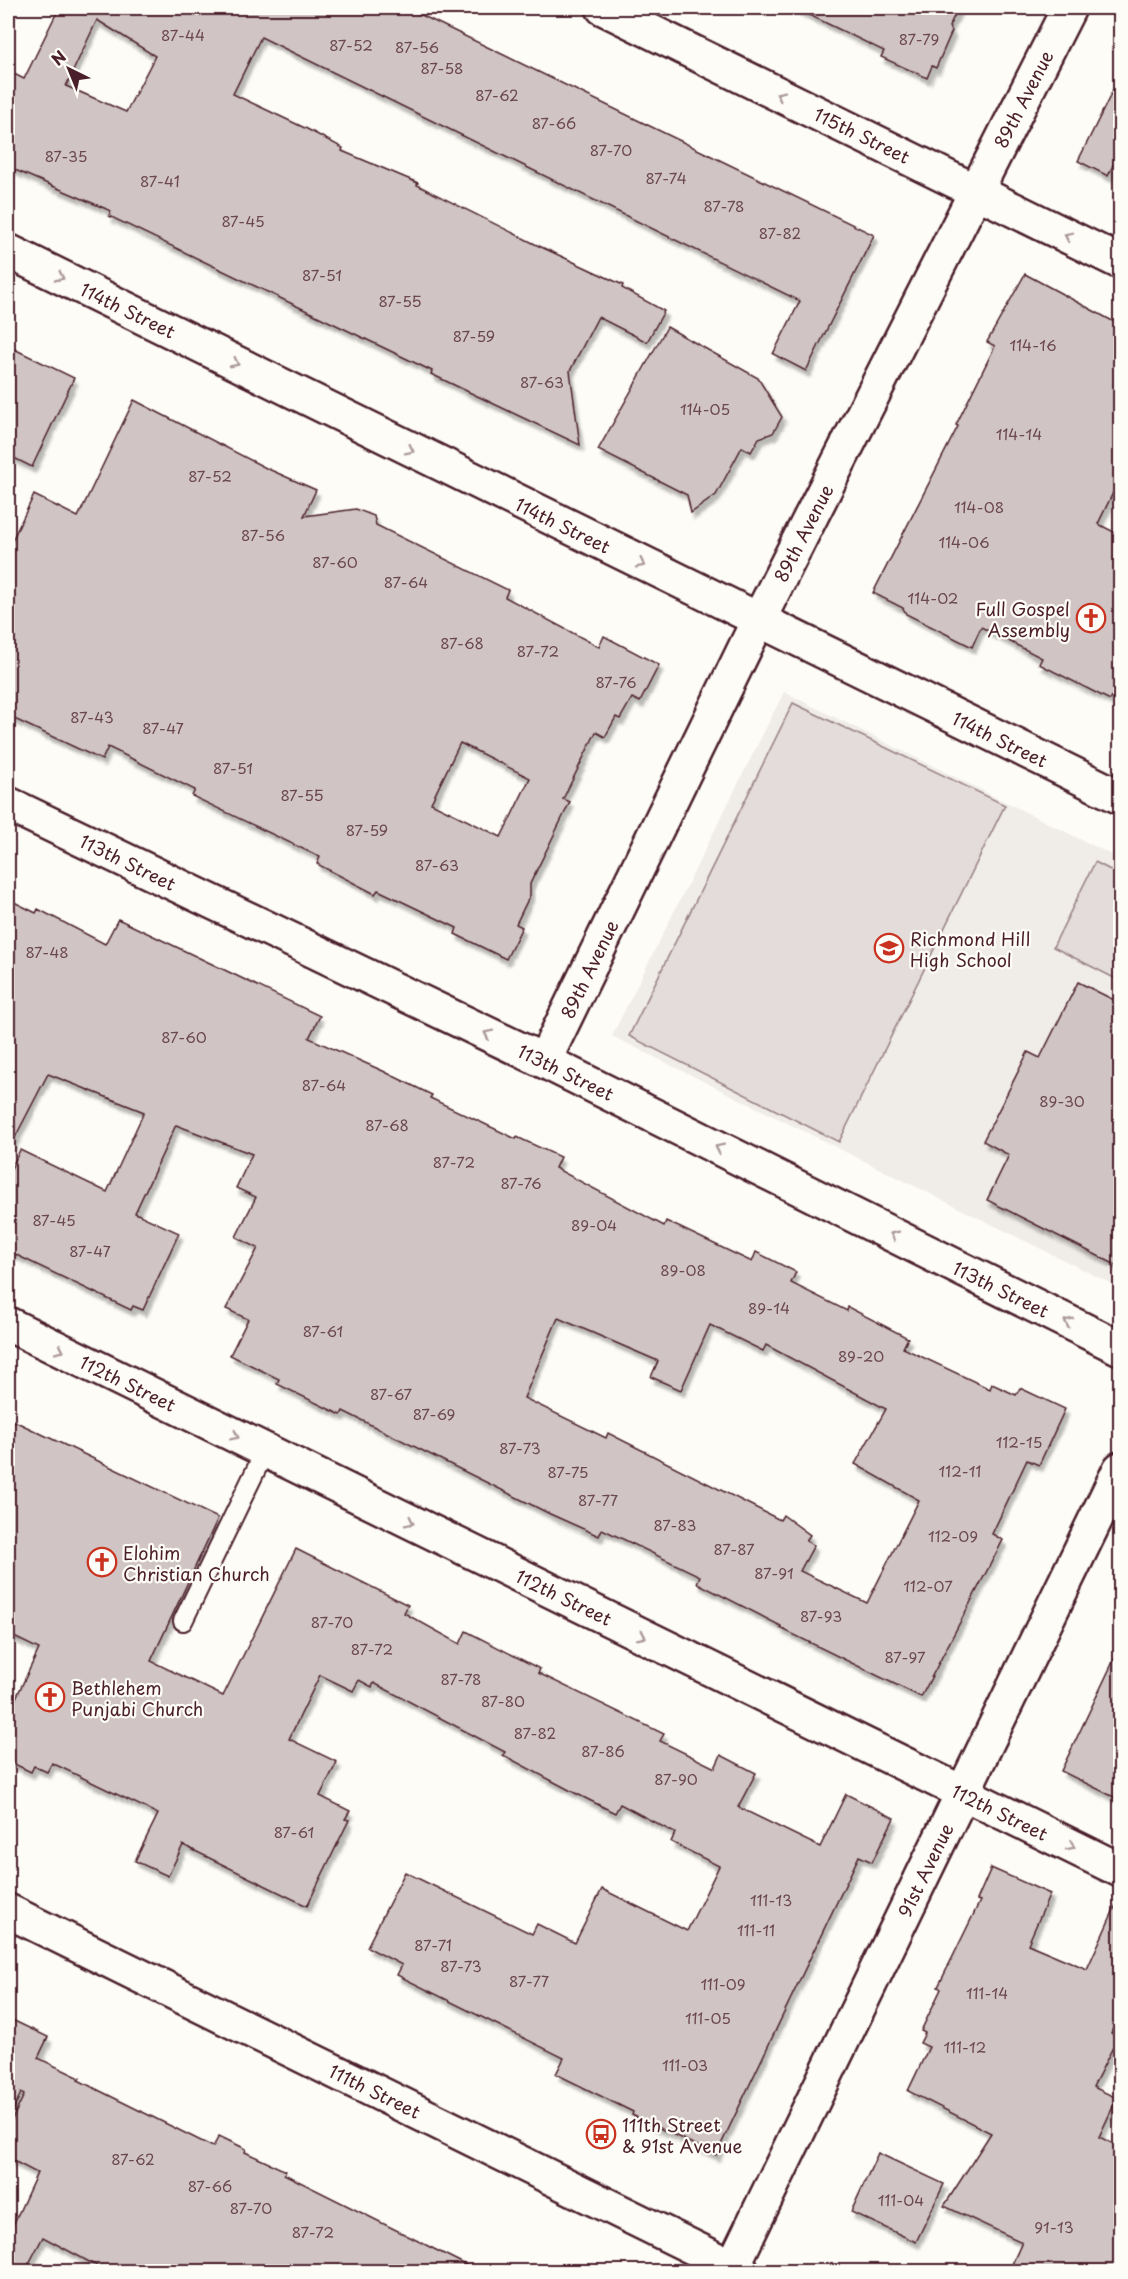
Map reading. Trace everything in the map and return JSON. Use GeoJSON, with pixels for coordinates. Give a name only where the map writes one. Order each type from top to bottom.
{"type":"FeatureCollection","features":[{"type":"Feature","properties":{"kind":"street","name":"115th Street"},"geometry":{"type":"LineString","coordinates":[[603,8],[1120,262]]}},
{"type":"Feature","properties":{"kind":"street","name":"89th Avenue"},"geometry":{"type":"LineString","coordinates":[[544,1061],[758,621],[1069,8]]}},
{"type":"Feature","properties":{"kind":"street","name":"114th Street"},"geometry":{"type":"LineString","coordinates":[[8,251],[1120,797]]}},
{"type":"Feature","properties":{"kind":"street","name":"113th Street"},"geometry":{"type":"LineString","coordinates":[[8,804],[544,1061],[1120,1348]]}},
{"type":"Feature","properties":{"kind":"street","name":"112th Street"},"geometry":{"type":"LineString","coordinates":[[8,1324],[1120,1870]]}},
{"type":"Feature","properties":{"kind":"street","name":"91st Avenue"},"geometry":{"type":"LineString","coordinates":[[735,2270],[962,1793],[1120,1469]]}},
{"type":"Feature","properties":{"kind":"street","name":"111th Street"},"geometry":{"type":"LineString","coordinates":[[8,1911],[735,2270]]}},
{"type":"Feature","properties":{"kind":"lane"},"geometry":{"type":"LineString","coordinates":[[183,1621],[265,1450]]}},
{"type":"Feature","properties":{"kind":"shaded area","name":"Richmond Hill High School"},"geometry":{"type":"Polygon","coordinates":[[[784,692],[1120,859],[1120,1288],[612,1036],[784,692]]]}},
{"type":"Feature","properties":{"kind":"shaded area"},"geometry":{"type":"Polygon","coordinates":[[[793,703],[1005,805],[839,1142],[629,1036],[793,703]]]}},
{"type":"Feature","properties":{"kind":"shaded area"},"geometry":{"type":"Polygon","coordinates":[[[1095,862],[1120,875],[1120,981],[1053,947],[1095,862]]]}},
{"type":"Feature","properties":{"kind":"building"},"geometry":{"type":"Polygon","coordinates":[[[59,8],[407,8],[874,235],[806,371],[773,354],[800,301],[261,37],[233,94],[307,129],[343,148],[342,151],[418,183],[417,185],[537,245],[623,285],[622,288],[664,311],[647,342],[598,317],[570,371],[580,445],[431,374],[432,371],[109,216],[111,211],[8,167],[8,71],[24,79],[59,8]],[[97,20],[66,86],[126,112],[155,56],[97,20]]]}},
{"type":"Feature","properties":{"kind":"building"},"geometry":{"type":"Polygon","coordinates":[[[795,8],[958,8],[949,27],[952,31],[936,68],[932,66],[927,78],[881,57],[884,51],[795,8]]]}},
{"type":"Feature","properties":{"kind":"building"},"geometry":{"type":"Polygon","coordinates":[[[1120,76],[1120,150],[1108,176],[1078,161],[1120,76]]]}},
{"type":"Feature","properties":{"kind":"building"},"geometry":{"type":"Polygon","coordinates":[[[1025,274],[1120,325],[1120,478],[1098,524],[1120,535],[1120,679],[1110,700],[1039,664],[1042,658],[981,627],[972,647],[906,614],[903,608],[873,593],[958,426],[956,425],[995,346],[987,342],[1025,274]]]}},
{"type":"Feature","properties":{"kind":"building"},"geometry":{"type":"Polygon","coordinates":[[[667,327],[758,378],[782,417],[773,433],[759,438],[751,452],[742,447],[716,495],[691,513],[687,495],[598,450],[667,327]]]}},
{"type":"Feature","properties":{"kind":"building"},"geometry":{"type":"Polygon","coordinates":[[[8,346],[74,378],[32,467],[8,455],[8,346]]]}},
{"type":"Feature","properties":{"kind":"building"},"geometry":{"type":"Polygon","coordinates":[[[134,400],[266,468],[316,490],[304,516],[356,509],[374,516],[376,525],[508,590],[505,597],[599,647],[604,636],[659,665],[640,702],[632,698],[620,719],[616,717],[605,737],[596,732],[563,799],[570,802],[530,884],[530,895],[516,924],[522,927],[506,959],[455,934],[457,928],[378,890],[375,894],[317,864],[320,857],[192,796],[195,790],[108,747],[102,760],[8,716],[8,549],[34,495],[78,517],[134,400]],[[460,743],[431,803],[501,837],[530,778],[460,743]]]}},
{"type":"Feature","properties":{"kind":"building"},"geometry":{"type":"Polygon","coordinates":[[[8,899],[36,913],[38,909],[105,944],[118,919],[320,1016],[309,1038],[383,1071],[432,1095],[430,1098],[516,1139],[517,1137],[560,1157],[555,1168],[664,1226],[666,1221],[752,1262],[756,1252],[796,1272],[791,1283],[847,1311],[848,1307],[908,1338],[903,1348],[990,1389],[992,1384],[1016,1395],[1020,1388],[1065,1409],[1039,1465],[1027,1460],[992,1534],[1003,1540],[921,1697],[780,1628],[781,1626],[697,1583],[700,1576],[602,1529],[599,1536],[550,1514],[343,1411],[341,1415],[277,1384],[279,1379],[230,1355],[248,1319],[226,1309],[258,1248],[236,1237],[256,1197],[236,1188],[252,1154],[176,1125],[135,1213],[179,1233],[143,1310],[133,1306],[131,1310],[8,1251],[8,1175],[20,1150],[107,1192],[144,1112],[48,1074],[8,1151],[8,899]],[[558,1318],[524,1398],[606,1438],[608,1433],[780,1520],[783,1515],[810,1535],[806,1541],[814,1545],[800,1571],[867,1603],[919,1500],[855,1464],[886,1409],[766,1345],[763,1351],[710,1325],[681,1390],[651,1377],[658,1361],[558,1318]]]}},
{"type":"Feature","properties":{"kind":"building"},"geometry":{"type":"Polygon","coordinates":[[[1078,982],[1120,1003],[1120,1267],[987,1200],[1009,1155],[983,1141],[1028,1052],[1040,1058],[1078,982]]]}},
{"type":"Feature","properties":{"kind":"building"},"geometry":{"type":"Polygon","coordinates":[[[8,1418],[218,1518],[151,1661],[223,1696],[296,1549],[408,1605],[404,1613],[460,1644],[466,1631],[540,1669],[538,1673],[664,1734],[660,1741],[715,1768],[721,1755],[756,1773],[738,1807],[820,1847],[846,1794],[894,1818],[872,1862],[859,1856],[716,2155],[632,2115],[633,2112],[556,2074],[564,2058],[397,1975],[402,1965],[367,1947],[405,1872],[532,1934],[537,1924],[575,1943],[602,1889],[687,1931],[719,1866],[671,1842],[675,1833],[620,1804],[615,1813],[503,1755],[505,1752],[374,1683],[372,1687],[359,1680],[353,1691],[320,1675],[289,1739],[337,1762],[320,1796],[350,1811],[345,1819],[349,1820],[307,1906],[183,1845],[168,1876],[135,1861],[158,1814],[52,1763],[47,1772],[34,1766],[31,1772],[8,1761],[8,1715],[39,1649],[8,1634],[8,1418]]]}},
{"type":"Feature","properties":{"kind":"building"},"geometry":{"type":"Polygon","coordinates":[[[1120,1647],[1120,1800],[1061,1771],[1120,1647]]]}},
{"type":"Feature","properties":{"kind":"building"},"geometry":{"type":"Polygon","coordinates":[[[991,1868],[1050,1894],[1028,1944],[1087,1969],[1120,1896],[1120,2012],[1111,2033],[1118,2037],[1093,2087],[1117,2098],[1099,2137],[1120,2147],[1120,2271],[1009,2271],[1022,2242],[944,2206],[991,2133],[908,2091],[929,2047],[920,2043],[925,2033],[921,2031],[941,1989],[938,1987],[980,1901],[977,1900],[991,1868]]]}},
{"type":"Feature","properties":{"kind":"building"},"geometry":{"type":"Polygon","coordinates":[[[8,2018],[48,2037],[38,2058],[80,2078],[78,2080],[213,2147],[219,2136],[246,2149],[245,2152],[286,2171],[284,2174],[478,2271],[106,2271],[43,2237],[25,2271],[8,2271],[8,2236],[37,2173],[8,2158],[8,2128],[24,2095],[21,2093],[8,2121],[8,2018]]]}},
{"type":"Feature","properties":{"kind":"building"},"geometry":{"type":"Polygon","coordinates":[[[878,2153],[944,2184],[916,2242],[851,2212],[878,2153]]]}},
{"type":"Feature","properties":{"kind":"place","name":"Full Gospel Assembly"},"geometry":{"type":"Point","coordinates":[1091,618]}},
{"type":"Feature","properties":{"kind":"place","name":"Richmond Hill High School"},"geometry":{"type":"Point","coordinates":[889,948]}},
{"type":"Feature","properties":{"kind":"place","name":"Elohim Christian Church"},"geometry":{"type":"Point","coordinates":[102,1562]}},
{"type":"Feature","properties":{"kind":"place","name":"Bethlehem Punjabi Church"},"geometry":{"type":"Point","coordinates":[50,1697]}},
{"type":"Feature","properties":{"kind":"place","name":"111th Street & 91st Avenue"},"geometry":{"type":"Point","coordinates":[601,2134]}}]}
